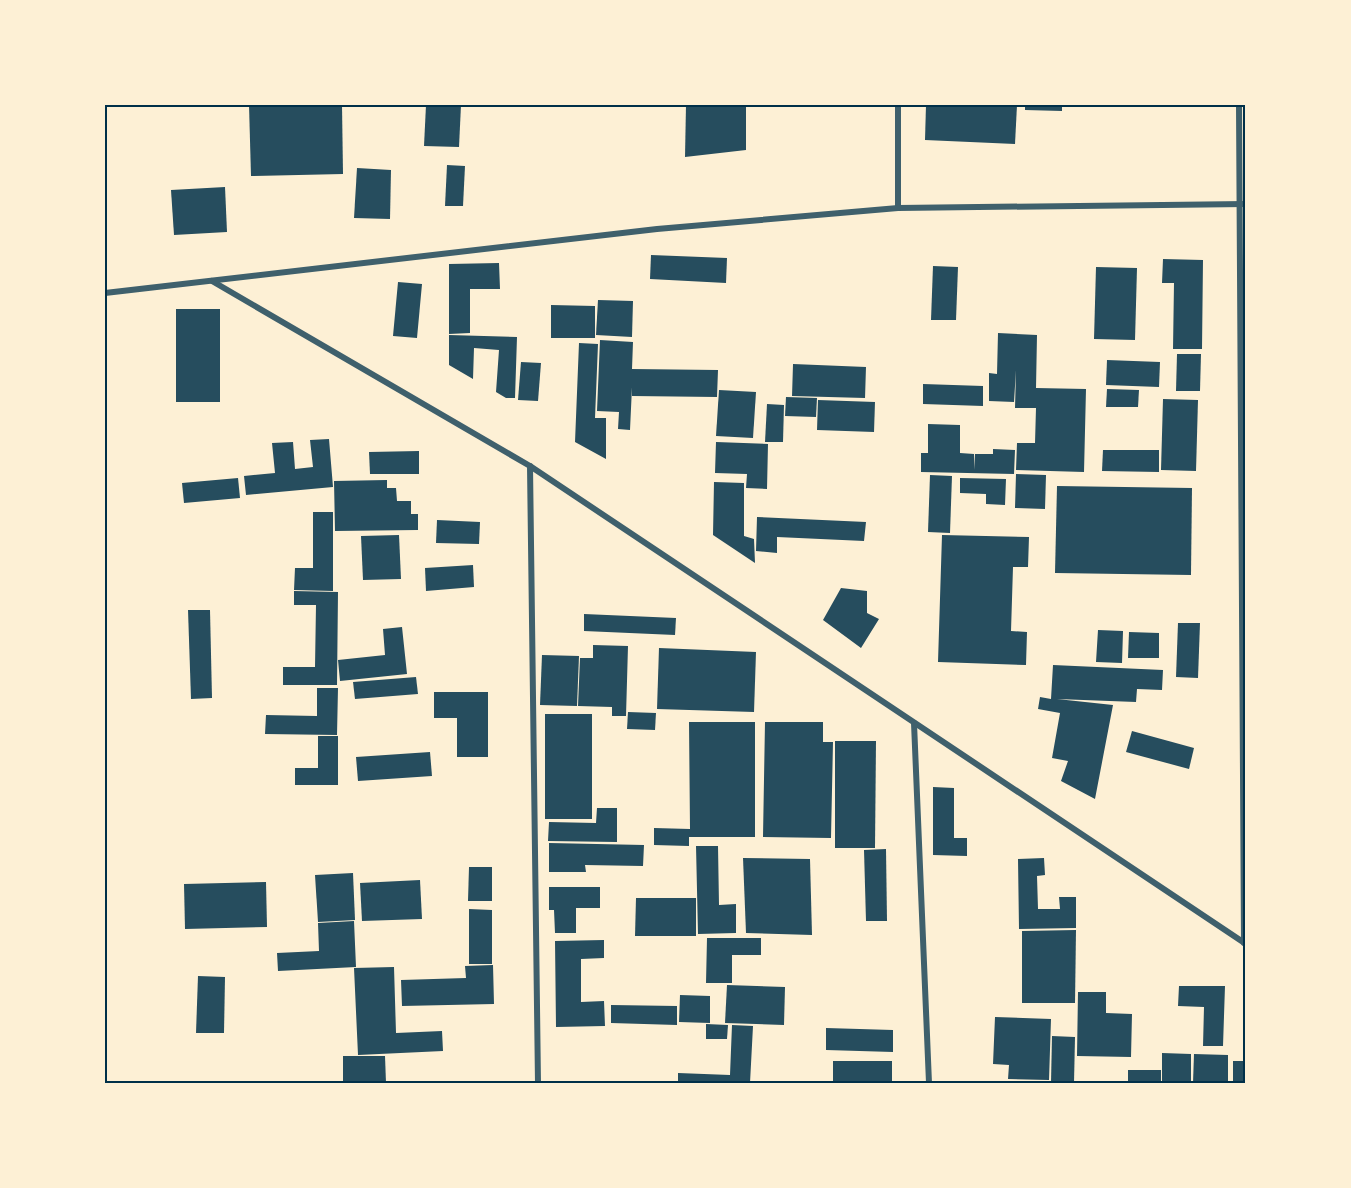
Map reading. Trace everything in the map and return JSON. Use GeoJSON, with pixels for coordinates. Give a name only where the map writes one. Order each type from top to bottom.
{"type":"FeatureCollection","features":[{"type":"Feature","properties":{"kind":"street"},"geometry":{"type":"LineString","coordinates":[[898,105],[898,208]]}},
{"type":"Feature","properties":{"kind":"street"},"geometry":{"type":"LineString","coordinates":[[1239,105],[1243,204],[1245,944]]}},
{"type":"Feature","properties":{"kind":"street"},"geometry":{"type":"LineString","coordinates":[[105,293],[657,229],[898,208],[1243,204]]}},
{"type":"Feature","properties":{"kind":"street"},"geometry":{"type":"LineString","coordinates":[[212,281],[530,466],[1245,944]]}},
{"type":"Feature","properties":{"kind":"street"},"geometry":{"type":"LineString","coordinates":[[530,466],[538,1083]]}},
{"type":"Feature","properties":{"kind":"street"},"geometry":{"type":"LineString","coordinates":[[914,723],[929,1083]]}},
{"type":"Feature","properties":{"kind":"building"},"geometry":{"type":"Polygon","coordinates":[[[249,105],[342,105],[343,174],[251,176],[249,105]]]}},
{"type":"Feature","properties":{"kind":"building"},"geometry":{"type":"Polygon","coordinates":[[[426,105],[461,105],[459,147],[424,146],[426,105]]]}},
{"type":"Feature","properties":{"kind":"building"},"geometry":{"type":"Polygon","coordinates":[[[686,105],[746,105],[746,150],[685,157],[686,105]]]}},
{"type":"Feature","properties":{"kind":"building"},"geometry":{"type":"Polygon","coordinates":[[[926,105],[1017,105],[1015,144],[925,140],[926,105]]]}},
{"type":"Feature","properties":{"kind":"building"},"geometry":{"type":"Polygon","coordinates":[[[1025,105],[1062,105],[1062,111],[1025,110],[1025,105]]]}},
{"type":"Feature","properties":{"kind":"building"},"geometry":{"type":"Polygon","coordinates":[[[447,165],[465,166],[463,206],[445,206],[447,165]]]}},
{"type":"Feature","properties":{"kind":"building"},"geometry":{"type":"Polygon","coordinates":[[[357,168],[391,170],[390,219],[354,218],[357,168]]]}},
{"type":"Feature","properties":{"kind":"building"},"geometry":{"type":"Polygon","coordinates":[[[225,187],[227,232],[174,235],[171,190],[225,187]]]}},
{"type":"Feature","properties":{"kind":"building"},"geometry":{"type":"Polygon","coordinates":[[[651,255],[727,258],[726,283],[650,279],[651,255]]]}},
{"type":"Feature","properties":{"kind":"building"},"geometry":{"type":"Polygon","coordinates":[[[1163,259],[1203,260],[1202,349],[1173,349],[1174,283],[1162,283],[1163,259]]]}},
{"type":"Feature","properties":{"kind":"building"},"geometry":{"type":"Polygon","coordinates":[[[499,263],[500,289],[470,289],[470,333],[449,334],[449,264],[499,263]]]}},
{"type":"Feature","properties":{"kind":"building"},"geometry":{"type":"Polygon","coordinates":[[[933,266],[958,267],[956,320],[931,320],[933,266]]]}},
{"type":"Feature","properties":{"kind":"building"},"geometry":{"type":"Polygon","coordinates":[[[1096,267],[1137,268],[1135,340],[1094,339],[1096,267]]]}},
{"type":"Feature","properties":{"kind":"building"},"geometry":{"type":"Polygon","coordinates":[[[398,282],[422,284],[417,338],[393,336],[398,282]]]}},
{"type":"Feature","properties":{"kind":"building"},"geometry":{"type":"Polygon","coordinates":[[[598,300],[633,301],[632,337],[596,335],[598,300]]]}},
{"type":"Feature","properties":{"kind":"building"},"geometry":{"type":"Polygon","coordinates":[[[551,305],[595,306],[595,338],[551,338],[551,305]]]}},
{"type":"Feature","properties":{"kind":"building"},"geometry":{"type":"Polygon","coordinates":[[[176,309],[220,309],[220,402],[176,402],[176,309]]]}},
{"type":"Feature","properties":{"kind":"building"},"geometry":{"type":"Polygon","coordinates":[[[998,333],[1037,335],[1036,388],[1086,389],[1084,472],[1016,470],[1017,443],[1035,443],[1036,408],[1015,408],[1016,370],[1014,402],[989,401],[989,373],[997,374],[998,333]]]}},
{"type":"Feature","properties":{"kind":"building"},"geometry":{"type":"Polygon","coordinates":[[[449,335],[517,337],[515,398],[506,398],[496,392],[499,350],[474,348],[473,379],[449,365],[449,335]]]}},
{"type":"Feature","properties":{"kind":"building"},"geometry":{"type":"Polygon","coordinates":[[[600,340],[633,342],[632,369],[718,370],[717,397],[632,396],[632,387],[630,430],[618,429],[619,412],[597,411],[600,340]]]}},
{"type":"Feature","properties":{"kind":"building"},"geometry":{"type":"Polygon","coordinates":[[[579,343],[598,344],[595,418],[606,418],[606,459],[575,442],[579,343]]]}},
{"type":"Feature","properties":{"kind":"building"},"geometry":{"type":"Polygon","coordinates":[[[1177,354],[1201,354],[1200,391],[1176,391],[1177,354]]]}},
{"type":"Feature","properties":{"kind":"building"},"geometry":{"type":"Polygon","coordinates":[[[1107,360],[1160,362],[1159,387],[1106,385],[1107,360]]]}},
{"type":"Feature","properties":{"kind":"building"},"geometry":{"type":"Polygon","coordinates":[[[521,362],[541,363],[538,401],[518,400],[521,362]]]}},
{"type":"Feature","properties":{"kind":"building"},"geometry":{"type":"Polygon","coordinates":[[[793,364],[866,367],[865,398],[792,396],[793,364]]]}},
{"type":"Feature","properties":{"kind":"building"},"geometry":{"type":"Polygon","coordinates":[[[923,384],[983,386],[983,406],[923,404],[923,384]]]}},
{"type":"Feature","properties":{"kind":"building"},"geometry":{"type":"Polygon","coordinates":[[[1107,389],[1139,390],[1138,407],[1106,407],[1107,389]]]}},
{"type":"Feature","properties":{"kind":"building"},"geometry":{"type":"Polygon","coordinates":[[[719,390],[756,392],[753,438],[716,436],[719,390]]]}},
{"type":"Feature","properties":{"kind":"building"},"geometry":{"type":"Polygon","coordinates":[[[786,397],[817,398],[816,417],[785,416],[786,397]]]}},
{"type":"Feature","properties":{"kind":"building"},"geometry":{"type":"Polygon","coordinates":[[[1163,399],[1198,400],[1196,471],[1161,470],[1163,399]]]}},
{"type":"Feature","properties":{"kind":"building"},"geometry":{"type":"Polygon","coordinates":[[[818,400],[875,402],[874,432],[817,430],[818,400]]]}},
{"type":"Feature","properties":{"kind":"building"},"geometry":{"type":"Polygon","coordinates":[[[767,404],[784,405],[783,442],[765,442],[767,404]]]}},
{"type":"Feature","properties":{"kind":"building"},"geometry":{"type":"Polygon","coordinates":[[[928,424],[960,425],[960,453],[974,454],[974,470],[975,454],[993,454],[993,449],[1015,450],[1014,474],[921,472],[921,453],[928,453],[928,424]]]}},
{"type":"Feature","properties":{"kind":"building"},"geometry":{"type":"Polygon","coordinates":[[[329,439],[333,487],[246,495],[244,476],[275,473],[272,443],[293,442],[295,469],[313,467],[310,440],[329,439]]]}},
{"type":"Feature","properties":{"kind":"building"},"geometry":{"type":"Polygon","coordinates":[[[716,442],[768,444],[767,489],[746,488],[747,474],[715,473],[716,442]]]}},
{"type":"Feature","properties":{"kind":"building"},"geometry":{"type":"Polygon","coordinates":[[[1103,450],[1159,450],[1159,472],[1102,471],[1103,450]]]}},
{"type":"Feature","properties":{"kind":"building"},"geometry":{"type":"Polygon","coordinates":[[[419,451],[419,474],[370,474],[369,452],[419,451]]]}},
{"type":"Feature","properties":{"kind":"building"},"geometry":{"type":"Polygon","coordinates":[[[1016,474],[1046,475],[1045,509],[1015,508],[1016,474]]]}},
{"type":"Feature","properties":{"kind":"building"},"geometry":{"type":"Polygon","coordinates":[[[930,475],[952,476],[950,533],[928,532],[930,475]]]}},
{"type":"Feature","properties":{"kind":"building"},"geometry":{"type":"Polygon","coordinates":[[[238,478],[240,498],[184,503],[182,483],[238,478]]]}},
{"type":"Feature","properties":{"kind":"building"},"geometry":{"type":"Polygon","coordinates":[[[960,478],[1006,479],[1005,505],[986,504],[986,494],[960,493],[960,478]]]}},
{"type":"Feature","properties":{"kind":"building"},"geometry":{"type":"Polygon","coordinates":[[[387,480],[387,488],[396,488],[397,501],[411,501],[411,514],[418,514],[418,530],[335,531],[334,481],[387,480]]]}},
{"type":"Feature","properties":{"kind":"building"},"geometry":{"type":"Polygon","coordinates":[[[714,482],[744,483],[744,536],[754,539],[755,563],[713,535],[714,482]]]}},
{"type":"Feature","properties":{"kind":"building"},"geometry":{"type":"Polygon","coordinates":[[[1057,486],[1192,488],[1191,575],[1055,573],[1057,486]]]}},
{"type":"Feature","properties":{"kind":"building"},"geometry":{"type":"Polygon","coordinates":[[[313,512],[333,512],[333,591],[294,590],[295,568],[313,568],[313,512]]]}},
{"type":"Feature","properties":{"kind":"building"},"geometry":{"type":"Polygon","coordinates":[[[757,517],[866,522],[864,541],[777,537],[777,553],[756,551],[757,517]]]}},
{"type":"Feature","properties":{"kind":"building"},"geometry":{"type":"Polygon","coordinates":[[[437,520],[480,522],[479,544],[436,543],[437,520]]]}},
{"type":"Feature","properties":{"kind":"building"},"geometry":{"type":"Polygon","coordinates":[[[399,535],[401,579],[363,580],[361,536],[399,535]]]}},
{"type":"Feature","properties":{"kind":"building"},"geometry":{"type":"Polygon","coordinates":[[[942,535],[1029,537],[1028,567],[1013,567],[1011,631],[1027,632],[1026,665],[938,662],[942,535]]]}},
{"type":"Feature","properties":{"kind":"building"},"geometry":{"type":"Polygon","coordinates":[[[473,565],[474,587],[426,591],[425,568],[473,565]]]}},
{"type":"Feature","properties":{"kind":"building"},"geometry":{"type":"Polygon","coordinates":[[[841,588],[867,591],[867,613],[879,619],[861,648],[823,620],[841,588]]]}},
{"type":"Feature","properties":{"kind":"building"},"geometry":{"type":"Polygon","coordinates":[[[294,591],[338,592],[337,685],[283,685],[283,667],[315,667],[316,605],[294,605],[294,591]]]}},
{"type":"Feature","properties":{"kind":"building"},"geometry":{"type":"Polygon","coordinates":[[[188,610],[210,610],[212,698],[191,699],[188,610]]]}},
{"type":"Feature","properties":{"kind":"building"},"geometry":{"type":"Polygon","coordinates":[[[584,614],[676,618],[675,635],[584,631],[584,614]]]}},
{"type":"Feature","properties":{"kind":"building"},"geometry":{"type":"Polygon","coordinates":[[[1178,623],[1200,623],[1198,678],[1176,677],[1178,623]]]}},
{"type":"Feature","properties":{"kind":"building"},"geometry":{"type":"Polygon","coordinates":[[[402,627],[407,674],[340,681],[338,660],[385,655],[383,629],[402,627]]]}},
{"type":"Feature","properties":{"kind":"building"},"geometry":{"type":"Polygon","coordinates":[[[1098,630],[1123,631],[1122,663],[1096,662],[1098,630]]]}},
{"type":"Feature","properties":{"kind":"building"},"geometry":{"type":"Polygon","coordinates":[[[1129,632],[1159,633],[1159,658],[1128,658],[1129,632]]]}},
{"type":"Feature","properties":{"kind":"building"},"geometry":{"type":"Polygon","coordinates":[[[593,645],[628,646],[626,716],[612,716],[612,707],[578,706],[580,658],[593,658],[593,645]]]}},
{"type":"Feature","properties":{"kind":"building"},"geometry":{"type":"Polygon","coordinates":[[[659,648],[756,652],[754,712],[657,709],[659,648]]]}},
{"type":"Feature","properties":{"kind":"building"},"geometry":{"type":"Polygon","coordinates":[[[542,655],[579,656],[577,706],[540,705],[542,655]]]}},
{"type":"Feature","properties":{"kind":"building"},"geometry":{"type":"Polygon","coordinates":[[[1053,665],[1163,670],[1162,690],[1137,689],[1136,702],[1057,699],[1113,705],[1095,799],[1061,781],[1068,761],[1052,758],[1060,713],[1038,709],[1040,697],[1051,699],[1053,665]]]}},
{"type":"Feature","properties":{"kind":"building"},"geometry":{"type":"Polygon","coordinates":[[[416,677],[418,694],[355,699],[353,682],[416,677]]]}},
{"type":"Feature","properties":{"kind":"building"},"geometry":{"type":"Polygon","coordinates":[[[317,688],[338,688],[337,735],[265,734],[266,715],[317,716],[317,688]]]}},
{"type":"Feature","properties":{"kind":"building"},"geometry":{"type":"Polygon","coordinates":[[[434,692],[488,692],[488,757],[457,757],[457,718],[434,718],[434,692]]]}},
{"type":"Feature","properties":{"kind":"building"},"geometry":{"type":"Polygon","coordinates":[[[628,712],[656,713],[655,730],[627,729],[628,712]]]}},
{"type":"Feature","properties":{"kind":"building"},"geometry":{"type":"Polygon","coordinates":[[[545,714],[592,714],[592,819],[545,819],[545,714]]]}},
{"type":"Feature","properties":{"kind":"building"},"geometry":{"type":"Polygon","coordinates":[[[689,722],[755,722],[755,837],[689,837],[689,846],[654,845],[654,828],[690,829],[689,722]]]}},
{"type":"Feature","properties":{"kind":"building"},"geometry":{"type":"Polygon","coordinates":[[[765,722],[823,722],[823,742],[833,742],[831,838],[763,837],[765,722]]]}},
{"type":"Feature","properties":{"kind":"building"},"geometry":{"type":"Polygon","coordinates":[[[1132,731],[1194,748],[1189,769],[1126,752],[1132,731]]]}},
{"type":"Feature","properties":{"kind":"building"},"geometry":{"type":"Polygon","coordinates":[[[318,736],[338,736],[338,785],[295,785],[295,768],[318,768],[318,736]]]}},
{"type":"Feature","properties":{"kind":"building"},"geometry":{"type":"Polygon","coordinates":[[[835,741],[876,741],[875,848],[835,848],[835,741]]]}},
{"type":"Feature","properties":{"kind":"building"},"geometry":{"type":"Polygon","coordinates":[[[430,752],[432,776],[358,781],[356,757],[430,752]]]}},
{"type":"Feature","properties":{"kind":"building"},"geometry":{"type":"Polygon","coordinates":[[[933,787],[954,788],[954,838],[967,838],[967,856],[933,855],[933,787]]]}},
{"type":"Feature","properties":{"kind":"building"},"geometry":{"type":"Polygon","coordinates":[[[597,808],[617,808],[617,842],[548,841],[549,822],[596,823],[597,808]]]}},
{"type":"Feature","properties":{"kind":"building"},"geometry":{"type":"Polygon","coordinates":[[[549,843],[644,845],[643,866],[585,865],[586,872],[549,872],[549,843]]]}},
{"type":"Feature","properties":{"kind":"building"},"geometry":{"type":"Polygon","coordinates":[[[696,846],[718,846],[719,905],[736,904],[736,933],[698,934],[696,846]]]}},
{"type":"Feature","properties":{"kind":"building"},"geometry":{"type":"Polygon","coordinates":[[[886,849],[887,921],[866,921],[864,850],[886,849]]]}},
{"type":"Feature","properties":{"kind":"building"},"geometry":{"type":"Polygon","coordinates":[[[743,858],[810,859],[812,935],[746,933],[743,858]]]}},
{"type":"Feature","properties":{"kind":"building"},"geometry":{"type":"Polygon","coordinates":[[[1044,858],[1045,875],[1037,876],[1038,909],[1060,909],[1059,897],[1076,897],[1076,928],[1019,929],[1018,859],[1044,858]]]}},
{"type":"Feature","properties":{"kind":"building"},"geometry":{"type":"Polygon","coordinates":[[[469,867],[492,867],[492,901],[468,901],[469,867]]]}},
{"type":"Feature","properties":{"kind":"building"},"geometry":{"type":"Polygon","coordinates":[[[353,873],[355,920],[318,922],[315,875],[353,873]]]}},
{"type":"Feature","properties":{"kind":"building"},"geometry":{"type":"Polygon","coordinates":[[[420,880],[422,919],[362,921],[360,883],[420,880]]]}},
{"type":"Feature","properties":{"kind":"building"},"geometry":{"type":"Polygon","coordinates":[[[266,882],[267,927],[185,929],[184,884],[266,882]]]}},
{"type":"Feature","properties":{"kind":"building"},"geometry":{"type":"Polygon","coordinates":[[[549,887],[600,887],[600,908],[576,908],[576,933],[555,933],[554,910],[549,910],[549,887]]]}},
{"type":"Feature","properties":{"kind":"building"},"geometry":{"type":"Polygon","coordinates":[[[636,898],[696,898],[696,936],[635,936],[636,898]]]}},
{"type":"Feature","properties":{"kind":"building"},"geometry":{"type":"Polygon","coordinates":[[[469,909],[492,910],[492,964],[469,964],[469,909]]]}},
{"type":"Feature","properties":{"kind":"building"},"geometry":{"type":"Polygon","coordinates":[[[354,921],[356,967],[278,971],[277,953],[319,951],[318,923],[354,921]]]}},
{"type":"Feature","properties":{"kind":"building"},"geometry":{"type":"Polygon","coordinates":[[[1076,930],[1075,1003],[1022,1003],[1022,931],[1076,930]]]}},
{"type":"Feature","properties":{"kind":"building"},"geometry":{"type":"Polygon","coordinates":[[[707,938],[761,938],[761,955],[732,955],[732,983],[706,983],[707,938]]]}},
{"type":"Feature","properties":{"kind":"building"},"geometry":{"type":"Polygon","coordinates":[[[604,940],[604,958],[581,959],[581,1002],[604,1001],[605,1026],[556,1027],[555,941],[604,940]]]}},
{"type":"Feature","properties":{"kind":"building"},"geometry":{"type":"Polygon","coordinates":[[[493,965],[494,1004],[402,1006],[401,980],[466,978],[465,966],[493,965]]]}},
{"type":"Feature","properties":{"kind":"building"},"geometry":{"type":"Polygon","coordinates":[[[394,967],[396,1033],[442,1031],[443,1051],[358,1055],[354,968],[394,967]]]}},
{"type":"Feature","properties":{"kind":"building"},"geometry":{"type":"Polygon","coordinates":[[[198,976],[225,977],[224,1033],[196,1033],[198,976]]]}},
{"type":"Feature","properties":{"kind":"building"},"geometry":{"type":"Polygon","coordinates":[[[727,985],[785,987],[784,1025],[725,1023],[727,985]]]}},
{"type":"Feature","properties":{"kind":"building"},"geometry":{"type":"Polygon","coordinates":[[[1179,986],[1225,986],[1223,1046],[1203,1046],[1204,1007],[1178,1006],[1179,986]]]}},
{"type":"Feature","properties":{"kind":"building"},"geometry":{"type":"Polygon","coordinates":[[[1078,992],[1106,992],[1106,1013],[1132,1014],[1131,1057],[1077,1056],[1078,992]]]}},
{"type":"Feature","properties":{"kind":"building"},"geometry":{"type":"Polygon","coordinates":[[[680,995],[710,996],[710,1023],[679,1022],[680,995]]]}},
{"type":"Feature","properties":{"kind":"building"},"geometry":{"type":"Polygon","coordinates":[[[611,1005],[677,1006],[677,1025],[611,1023],[611,1005]]]}},
{"type":"Feature","properties":{"kind":"building"},"geometry":{"type":"Polygon","coordinates":[[[995,1017],[1051,1019],[1049,1080],[1008,1079],[1009,1065],[993,1064],[995,1017]]]}},
{"type":"Feature","properties":{"kind":"building"},"geometry":{"type":"Polygon","coordinates":[[[706,1024],[728,1025],[727,1039],[706,1039],[706,1024]]]}},
{"type":"Feature","properties":{"kind":"building"},"geometry":{"type":"Polygon","coordinates":[[[732,1025],[753,1026],[750,1083],[678,1083],[678,1073],[730,1075],[732,1025]]]}},
{"type":"Feature","properties":{"kind":"building"},"geometry":{"type":"Polygon","coordinates":[[[826,1028],[893,1030],[893,1052],[826,1050],[826,1028]]]}},
{"type":"Feature","properties":{"kind":"building"},"geometry":{"type":"Polygon","coordinates":[[[1052,1036],[1075,1037],[1074,1083],[1051,1083],[1052,1036]]]}},
{"type":"Feature","properties":{"kind":"building"},"geometry":{"type":"Polygon","coordinates":[[[1162,1053],[1191,1054],[1191,1083],[1162,1083],[1162,1053]]]}},
{"type":"Feature","properties":{"kind":"building"},"geometry":{"type":"Polygon","coordinates":[[[1194,1054],[1228,1055],[1228,1083],[1193,1083],[1194,1054]]]}},
{"type":"Feature","properties":{"kind":"building"},"geometry":{"type":"Polygon","coordinates":[[[343,1056],[385,1056],[386,1083],[343,1083],[343,1056]]]}},
{"type":"Feature","properties":{"kind":"building"},"geometry":{"type":"Polygon","coordinates":[[[833,1061],[892,1061],[892,1083],[833,1083],[833,1061]]]}},
{"type":"Feature","properties":{"kind":"building"},"geometry":{"type":"Polygon","coordinates":[[[1233,1061],[1246,1061],[1246,1082],[1233,1083],[1233,1061]]]}},
{"type":"Feature","properties":{"kind":"building"},"geometry":{"type":"Polygon","coordinates":[[[1128,1070],[1161,1070],[1161,1083],[1128,1083],[1128,1070]]]}}]}
